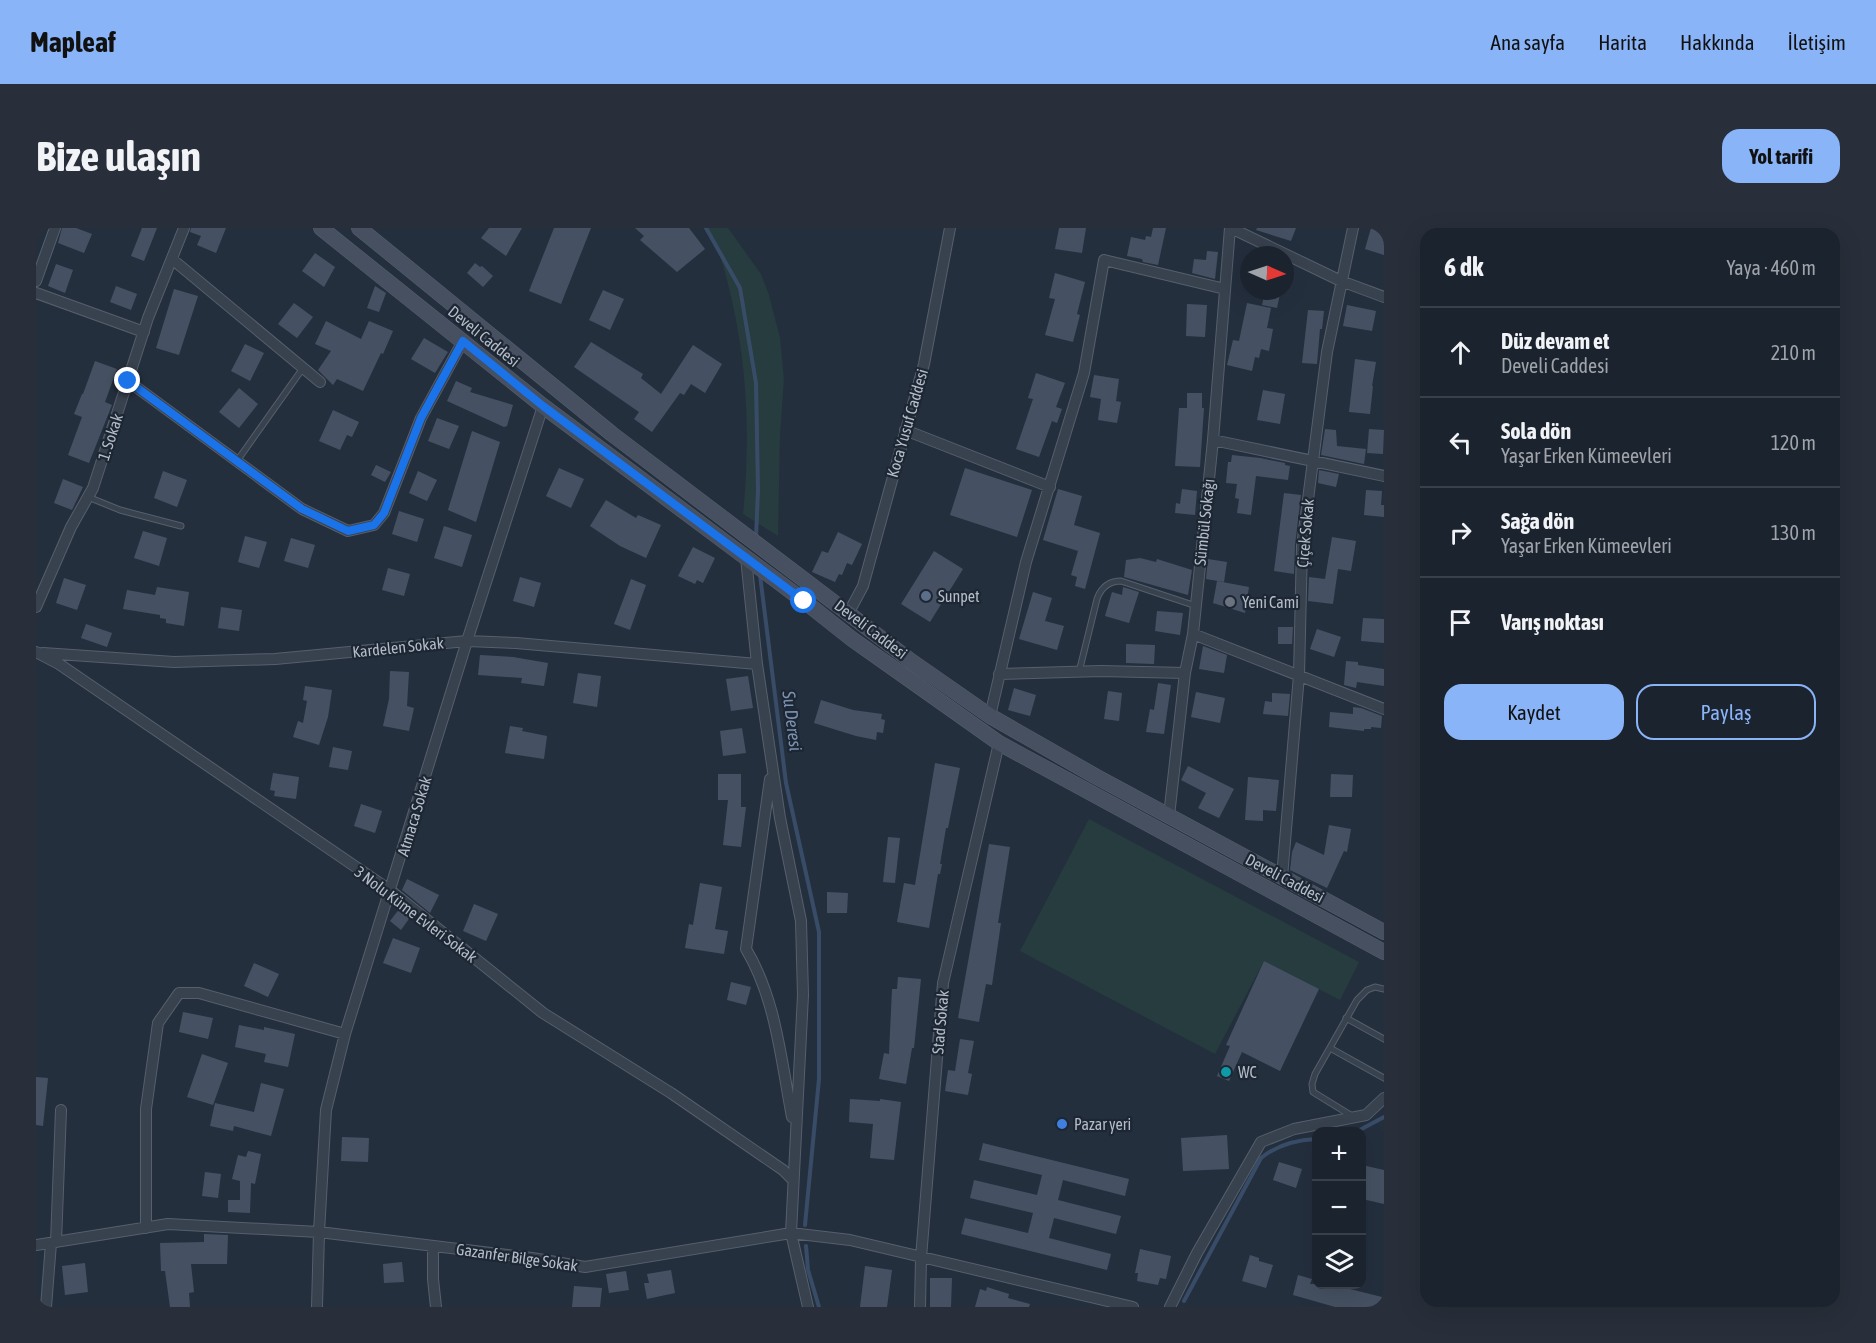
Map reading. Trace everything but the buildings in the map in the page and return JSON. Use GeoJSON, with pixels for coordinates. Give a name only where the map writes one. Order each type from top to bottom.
{"type":"FeatureCollection","features":[{"type":"Feature","properties":{"kind":"main road","name":"Develi Caddesi"},"geometry":{"type":"LineString","coordinates":[[321,228],[543,406],[852,639],[999,743],[1384,952]]}},
{"type":"Feature","properties":{"kind":"main road","name":"Develi Caddesi"},"geometry":{"type":"LineString","coordinates":[[359,228],[612,434],[848,614],[990,717],[1384,932]]}},
{"type":"Feature","properties":{"kind":"street"},"geometry":{"type":"LineString","coordinates":[[36,281],[56,228]]}},
{"type":"Feature","properties":{"kind":"street","name":"1. Sokak"},"geometry":{"type":"LineString","coordinates":[[36,607],[71,527],[93,488],[144,332],[184,228]]}},
{"type":"Feature","properties":{"kind":"street","name":"Koca Yusuf Caddesi"},"geometry":{"type":"LineString","coordinates":[[848,614],[863,586],[904,429],[924,364],[950,228]]}},
{"type":"Feature","properties":{"kind":"street"},"geometry":{"type":"LineString","coordinates":[[1231,228],[1341,281],[1384,297]]}},
{"type":"Feature","properties":{"kind":"street","name":"Sümbül Sokağı"},"geometry":{"type":"LineString","coordinates":[[1169,816],[1185,673],[1196,606],[1231,228]]}},
{"type":"Feature","properties":{"kind":"street","name":"Çiçek Sokak"},"geometry":{"type":"LineString","coordinates":[[1282,876],[1299,675],[1302,546],[1327,352],[1353,228]]}},
{"type":"Feature","properties":{"kind":"street"},"geometry":{"type":"LineString","coordinates":[[172,259],[320,382]]}},
{"type":"Feature","properties":{"kind":"street"},"geometry":{"type":"LineString","coordinates":[[990,717],[1026,562],[1084,374],[1104,261],[1225,289]]}},
{"type":"Feature","properties":{"kind":"street"},"geometry":{"type":"LineString","coordinates":[[36,293],[144,332]]}},
{"type":"Feature","properties":{"kind":"street"},"geometry":{"type":"LineString","coordinates":[[128,381],[302,509],[348,531],[374,525],[384,513],[421,418],[463,341]]}},
{"type":"Feature","properties":{"kind":"street","name":"Atmaca Sokak"},"geometry":{"type":"LineString","coordinates":[[317,1307],[326,1110],[345,1034],[467,640],[543,406]]}},
{"type":"Feature","properties":{"kind":"street"},"geometry":{"type":"LineString","coordinates":[[904,429],[1050,487]]}},
{"type":"Feature","properties":{"kind":"street"},"geometry":{"type":"LineString","coordinates":[[1213,440],[1384,476]]}},
{"type":"Feature","properties":{"kind":"street"},"geometry":{"type":"LineString","coordinates":[[750,561],[758,664],[772,766],[801,921],[803,995],[791,1233],[808,1307]]}},
{"type":"Feature","properties":{"kind":"street"},"geometry":{"type":"LineString","coordinates":[[1193,634],[1384,709]]}},
{"type":"Feature","properties":{"kind":"street","name":"Kardelen Sokak"},"geometry":{"type":"LineString","coordinates":[[37,652],[174,662],[275,659],[467,640],[758,664]]}},
{"type":"Feature","properties":{"kind":"street","name":"3 Nolu Küme Evleri Sokak"},"geometry":{"type":"LineString","coordinates":[[37,652],[59,664],[391,891],[543,1013],[671,1093],[793,1179]]}},
{"type":"Feature","properties":{"kind":"street"},"geometry":{"type":"LineString","coordinates":[[999,674],[1185,673]]}},
{"type":"Feature","properties":{"kind":"street","name":"Stad Sokak"},"geometry":{"type":"LineString","coordinates":[[920,1307],[921,1258],[943,983],[999,743]]}},
{"type":"Feature","properties":{"kind":"street"},"geometry":{"type":"LineString","coordinates":[[772,766],[746,948],[770,1001],[795,1133]]}},
{"type":"Feature","properties":{"kind":"street"},"geometry":{"type":"LineString","coordinates":[[147,1228],[146,1109],[156,1034],[158,1023],[179,993],[199,993],[345,1034]]}},
{"type":"Feature","properties":{"kind":"street"},"geometry":{"type":"LineString","coordinates":[[1170,1307],[1197,1253],[1262,1142],[1294,1129],[1366,1114],[1384,1098]]}},
{"type":"Feature","properties":{"kind":"street"},"geometry":{"type":"LineString","coordinates":[[46,1307],[54,1242],[60,1110]]}},
{"type":"Feature","properties":{"kind":"street","name":"Gazanfer Bilge Sokak"},"geometry":{"type":"LineString","coordinates":[[36,1245],[168,1224],[319,1232],[585,1267],[791,1233],[850,1240],[1133,1307]]}},
{"type":"Feature","properties":{"kind":"street"},"geometry":{"type":"LineString","coordinates":[[433,1246],[436,1307]]}},
{"type":"Feature","properties":{"kind":"lane"},"geometry":{"type":"LineString","coordinates":[[237,461],[303,368]]}},
{"type":"Feature","properties":{"kind":"lane"},"geometry":{"type":"LineString","coordinates":[[88,497],[120,510],[181,526]]}},
{"type":"Feature","properties":{"kind":"lane"},"geometry":{"type":"LineString","coordinates":[[1079,672],[1096,599],[1100,591],[1112,582],[1121,581],[1196,606]]}},
{"type":"Feature","properties":{"kind":"lane"},"geometry":{"type":"LineString","coordinates":[[1353,1117],[1313,1092],[1312,1084],[1315,1074],[1357,1000],[1367,990],[1375,987],[1384,988]]}},
{"type":"Feature","properties":{"kind":"lane"},"geometry":{"type":"LineString","coordinates":[[1346,1018],[1384,1039]]}},
{"type":"Feature","properties":{"kind":"lane"},"geometry":{"type":"LineString","coordinates":[[1330,1048],[1384,1078]]}},
{"type":"Feature","properties":{"kind":"green space"},"geometry":{"type":"Polygon","coordinates":[[[705,228],[728,228],[761,274],[780,338],[784,379],[780,435],[778,536],[743,514],[747,433],[741,354],[725,272],[715,245],[705,228]]]}},
{"type":"Feature","properties":{"kind":"green space"},"geometry":{"type":"Polygon","coordinates":[[[1089,819],[1359,962],[1340,1000],[1264,961],[1215,1054],[1020,951],[1089,819]]]}},
{"type":"Feature","properties":{"kind":"waterway","name":"Su Deresi"},"geometry":{"type":"LineString","coordinates":[[706,228],[740,288],[756,383],[758,490],[756,538]]}},
{"type":"Feature","properties":{"kind":"waterway","name":"Su Deresi"},"geometry":{"type":"LineString","coordinates":[[760,575],[786,783],[819,932],[819,1079],[805,1225]]}},
{"type":"Feature","properties":{"kind":"waterway"},"geometry":{"type":"LineString","coordinates":[[1365,1127],[1384,1117]]}},
{"type":"Feature","properties":{"kind":"waterway"},"geometry":{"type":"LineString","coordinates":[[1184,1301],[1261,1158],[1287,1144],[1312,1140]]}},
{"type":"Feature","properties":{"kind":"waterway","name":"Su Deresi"},"geometry":{"type":"LineString","coordinates":[[806,1246],[808,1270],[819,1307]]}},
{"type":"Feature","properties":{"kind":"place","name":"Sunpet"},"geometry":{"type":"Point","coordinates":[926,596]}},
{"type":"Feature","properties":{"kind":"place","name":"Yeni Cami"},"geometry":{"type":"Point","coordinates":[1230,602]}},
{"type":"Feature","properties":{"kind":"place","name":"WC"},"geometry":{"type":"Point","coordinates":[1226,1072]}},
{"type":"Feature","properties":{"kind":"place","name":"Pazar yeri"},"geometry":{"type":"Point","coordinates":[1062,1124]}},
{"type":"Feature","properties":{"kind":"route"},"geometry":{"type":"LineString","coordinates":[[128,381],[302,509],[348,531],[374,525],[384,513],[421,418],[463,341],[543,406],[804,601]]}}]}
